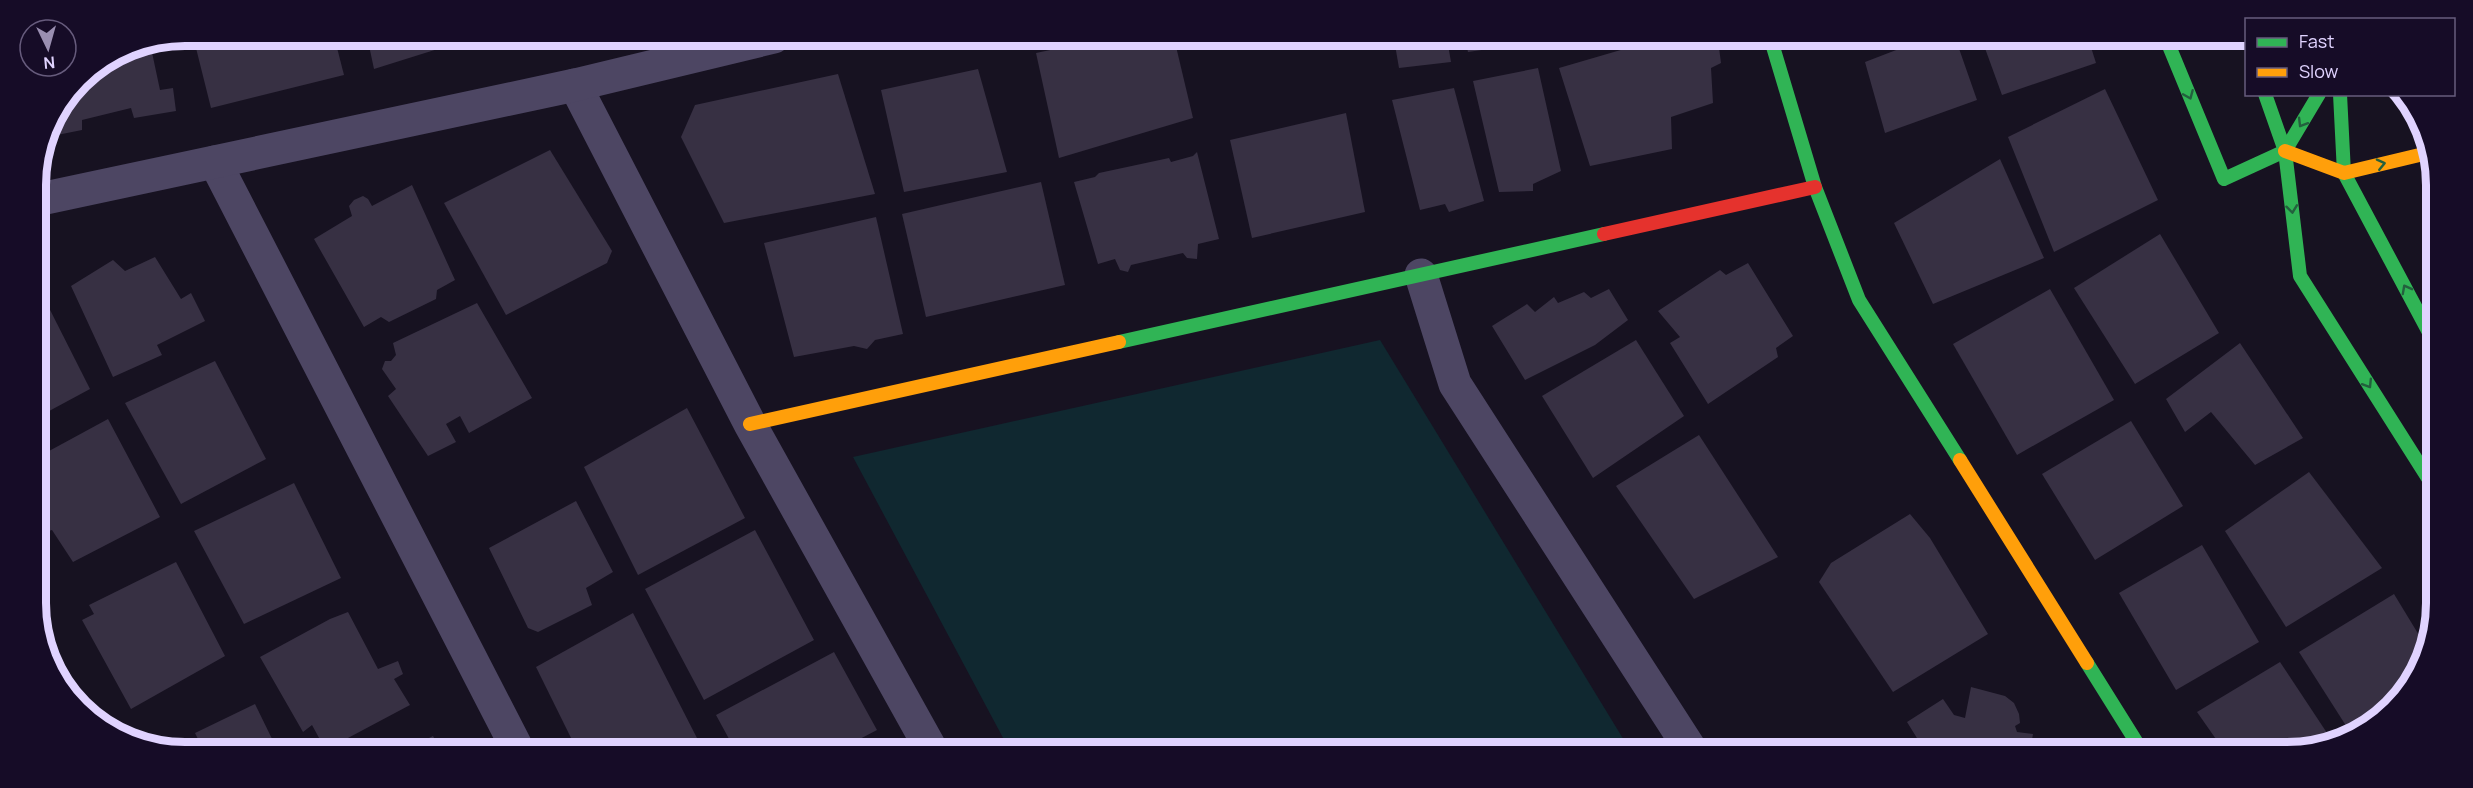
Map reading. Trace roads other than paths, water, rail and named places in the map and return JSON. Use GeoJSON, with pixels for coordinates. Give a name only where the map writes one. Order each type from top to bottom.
{"type":"FeatureCollection","features":[{"type":"Feature","properties":{"kind":"street"},"geometry":{"type":"LineString","coordinates":[[47,198],[575,85],[740,46]]}},
{"type":"Feature","properties":{"kind":"street"},"geometry":{"type":"LineString","coordinates":[[1773,46],[1815,187],[1859,300],[2136,741]]}},
{"type":"Feature","properties":{"kind":"street"},"geometry":{"type":"LineString","coordinates":[[2169,46],[2224,178],[2285,151],[2318,96]]}},
{"type":"Feature","properties":{"kind":"street"},"geometry":{"type":"LineString","coordinates":[[575,85],[750,424],[927,742]]}},
{"type":"Feature","properties":{"kind":"street"},"geometry":{"type":"LineString","coordinates":[[2266,96],[2285,151],[2300,276],[2426,475]]}},
{"type":"Feature","properties":{"kind":"street"},"geometry":{"type":"LineString","coordinates":[[2340,96],[2344,172],[2426,327]]}},
{"type":"Feature","properties":{"kind":"street"},"geometry":{"type":"LineString","coordinates":[[2285,151],[2344,172],[2423,154]]}},
{"type":"Feature","properties":{"kind":"street"},"geometry":{"type":"LineString","coordinates":[[215,162],[514,742]]}},
{"type":"Feature","properties":{"kind":"street"},"geometry":{"type":"LineString","coordinates":[[750,424],[1815,187]]}},
{"type":"Feature","properties":{"kind":"street"},"geometry":{"type":"LineString","coordinates":[[1421,275],[1455,384],[1685,741]]}}]}
